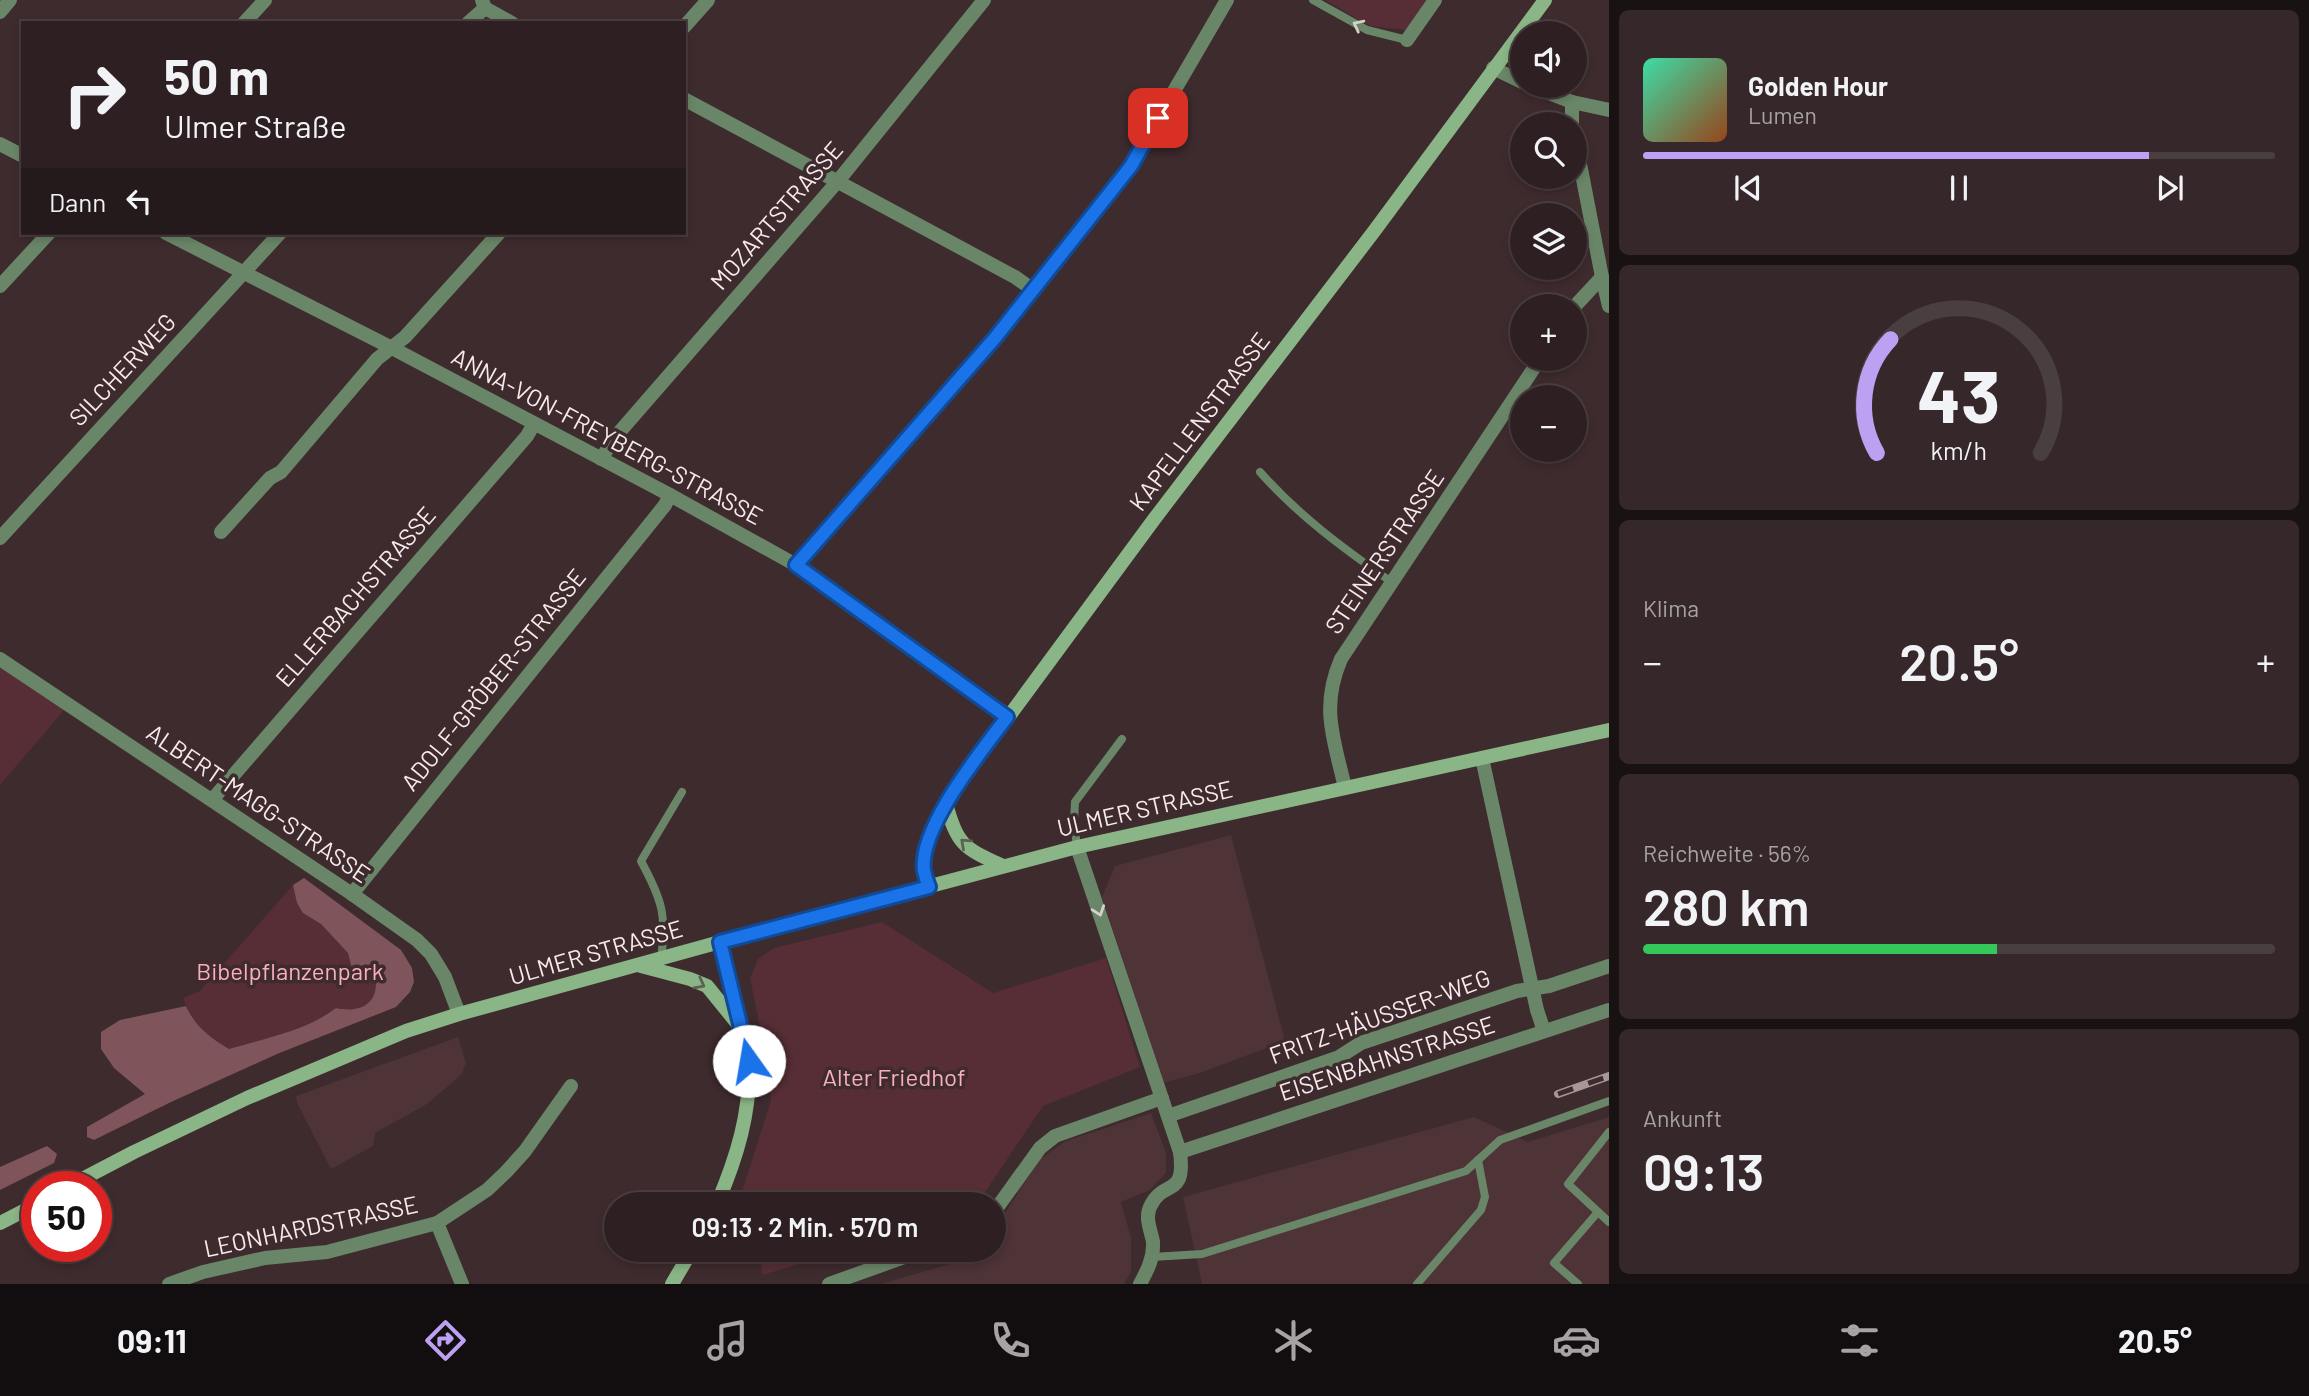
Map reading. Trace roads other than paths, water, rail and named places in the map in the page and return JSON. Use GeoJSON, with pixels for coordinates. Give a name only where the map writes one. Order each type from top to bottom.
{"type":"FeatureCollection","features":[{"type":"Feature","properties":{"kind":"main road","name":"KAPELLENSTRASSE"},"geometry":{"type":"LineString","coordinates":[[929,887],[924,870],[925,856],[946,804],[1007,717],[1215,438],[1376,230],[1545,0]]}},
{"type":"Feature","properties":{"kind":"main road","name":"ULMER STRASSE"},"geometry":{"type":"LineString","coordinates":[[98,1171],[247,1097],[406,1031],[459,1014],[1077,847],[1609,730]]}},
{"type":"Feature","properties":{"kind":"main road"},"geometry":{"type":"LineString","coordinates":[[946,804],[954,832],[966,846],[1003,866]]}},
{"type":"Feature","properties":{"kind":"main road"},"geometry":{"type":"LineString","coordinates":[[720,942],[749,1061],[750,1081],[745,1125],[722,1192]]}},
{"type":"Feature","properties":{"kind":"main road"},"geometry":{"type":"LineString","coordinates":[[640,965],[707,986],[742,1030]]}},
{"type":"Feature","properties":{"kind":"main road"},"geometry":{"type":"LineString","coordinates":[[0,1223],[21,1212]]}},
{"type":"Feature","properties":{"kind":"main road"},"geometry":{"type":"LineString","coordinates":[[673,1284],[685,1262]]}},
{"type":"Feature","properties":{"kind":"street"},"geometry":{"type":"LineString","coordinates":[[0,12],[10,0]]}},
{"type":"Feature","properties":{"kind":"street"},"geometry":{"type":"LineString","coordinates":[[246,21],[265,0]]}},
{"type":"Feature","properties":{"kind":"street"},"geometry":{"type":"LineString","coordinates":[[686,25],[708,0]]}},
{"type":"Feature","properties":{"kind":"street","name":"MOZARTSTRASSE"},"geometry":{"type":"LineString","coordinates":[[601,459],[616,436],[838,181],[984,0]]}},
{"type":"Feature","properties":{"kind":"street"},"geometry":{"type":"LineString","coordinates":[[796,565],[995,338],[1131,166],[1227,0]]}},
{"type":"Feature","properties":{"kind":"street"},"geometry":{"type":"LineString","coordinates":[[1407,40],[1435,0]]}},
{"type":"Feature","properties":{"kind":"street"},"geometry":{"type":"LineString","coordinates":[[470,21],[484,4],[509,21]]}},
{"type":"Feature","properties":{"kind":"street"},"geometry":{"type":"LineString","coordinates":[[1493,68],[1510,76]]}},
{"type":"Feature","properties":{"kind":"street"},"geometry":{"type":"LineString","coordinates":[[1562,98],[1609,110]]}},
{"type":"Feature","properties":{"kind":"street"},"geometry":{"type":"LineString","coordinates":[[686,100],[1015,277],[1032,289]]}},
{"type":"Feature","properties":{"kind":"street"},"geometry":{"type":"LineString","coordinates":[[1572,102],[1572,112]]}},
{"type":"Feature","properties":{"kind":"street"},"geometry":{"type":"LineString","coordinates":[[0,144],[21,155]]}},
{"type":"Feature","properties":{"kind":"street"},"geometry":{"type":"LineString","coordinates":[[1585,189],[1609,306]]}},
{"type":"Feature","properties":{"kind":"street"},"geometry":{"type":"LineString","coordinates":[[0,286],[47,235]]}},
{"type":"Feature","properties":{"kind":"street","name":"ANNA-VON-FREYBERG-STRASSE"},"geometry":{"type":"LineString","coordinates":[[170,235],[392,348],[796,565],[1007,717]]}},
{"type":"Feature","properties":{"kind":"street","name":"SILCHERWEG"},"geometry":{"type":"LineString","coordinates":[[0,538],[278,235]]}},
{"type":"Feature","properties":{"kind":"street"},"geometry":{"type":"LineString","coordinates":[[221,532],[270,478],[281,472],[377,359],[405,337],[497,235]]}},
{"type":"Feature","properties":{"kind":"street"},"geometry":{"type":"LineString","coordinates":[[1586,294],[1602,277]]}},
{"type":"Feature","properties":{"kind":"street","name":"STEINERSTRASSE"},"geometry":{"type":"LineString","coordinates":[[1345,788],[1329,714],[1331,685],[1341,659],[1532,371]]}},
{"type":"Feature","properties":{"kind":"street","name":"ELLERBACHSTRASSE"},"geometry":{"type":"LineString","coordinates":[[212,800],[527,436],[534,424]]}},
{"type":"Feature","properties":{"kind":"street","name":"ADOLF-GRÖBER-STRASSE"},"geometry":{"type":"LineString","coordinates":[[352,894],[670,495]]}},
{"type":"Feature","properties":{"kind":"street","name":"ALBERT-MAGG-STRASSE"},"geometry":{"type":"LineString","coordinates":[[0,659],[417,940],[431,954],[445,977],[459,1014]]}},
{"type":"Feature","properties":{"kind":"street"},"geometry":{"type":"LineString","coordinates":[[1482,758],[1532,989],[1544,1031]]}},
{"type":"Feature","properties":{"kind":"street"},"geometry":{"type":"LineString","coordinates":[[1077,847],[1180,1152],[1183,1170],[1179,1181],[1150,1206],[1148,1217],[1153,1244],[1152,1257],[1140,1284]]}},
{"type":"Feature","properties":{"kind":"street","name":"FRITZ-HÄUSSER-WEG"},"geometry":{"type":"LineString","coordinates":[[1168,1116],[1339,1057],[1361,1043],[1517,991],[1549,986],[1609,966]]}},
{"type":"Feature","properties":{"kind":"street","name":"EISENBAHNSTRASSE"},"geometry":{"type":"LineString","coordinates":[[1180,1152],[1609,1010]]}},
{"type":"Feature","properties":{"kind":"street","name":"LEONHARDSTRASSE"},"geometry":{"type":"LineString","coordinates":[[169,1284],[203,1272],[265,1258],[327,1252],[437,1223],[487,1190],[506,1172],[525,1151],[570,1086]]}},
{"type":"Feature","properties":{"kind":"street"},"geometry":{"type":"LineString","coordinates":[[1006,1196],[1040,1149],[1055,1136],[1161,1098]]}},
{"type":"Feature","properties":{"kind":"street"},"geometry":{"type":"LineString","coordinates":[[437,1223],[462,1284]]}},
{"type":"Feature","properties":{"kind":"street"},"geometry":{"type":"LineString","coordinates":[[829,1284],[891,1262]]}},
{"type":"Feature","properties":{"kind":"lane"},"geometry":{"type":"LineString","coordinates":[[1313,0],[1367,30],[1407,40]]}},
{"type":"Feature","properties":{"kind":"lane"},"geometry":{"type":"LineString","coordinates":[[1260,472],[1286,501],[1328,538],[1393,583]]}},
{"type":"Feature","properties":{"kind":"lane"},"geometry":{"type":"LineString","coordinates":[[1077,847],[1075,802],[1122,739]]}},
{"type":"Feature","properties":{"kind":"lane"},"geometry":{"type":"LineString","coordinates":[[661,959],[666,928],[657,892],[641,861],[682,792]]}},
{"type":"Feature","properties":{"kind":"lane"},"geometry":{"type":"LineString","coordinates":[[1152,1257],[1202,1254],[1466,1171],[1500,1140],[1609,1101]]}},
{"type":"Feature","properties":{"kind":"lane"},"geometry":{"type":"LineString","coordinates":[[1609,1132],[1568,1184],[1609,1222]]}},
{"type":"Feature","properties":{"kind":"lane"},"geometry":{"type":"LineString","coordinates":[[1417,1284],[1481,1210],[1485,1197],[1478,1160]]}},
{"type":"Feature","properties":{"kind":"lane"},"geometry":{"type":"LineString","coordinates":[[1578,1284],[1554,1263],[1598,1212]]}},
{"type":"Feature","properties":{"kind":"railway"},"geometry":{"type":"LineString","coordinates":[[1558,1094],[1609,1076]]}},
{"type":"Feature","properties":{"kind":"park label","name":"Bibelpflanzenpark"},"geometry":{"type":"Point","coordinates":[290,972]}},
{"type":"Feature","properties":{"kind":"park label","name":"Alter Friedhof"},"geometry":{"type":"Point","coordinates":[894,1078]}}]}
